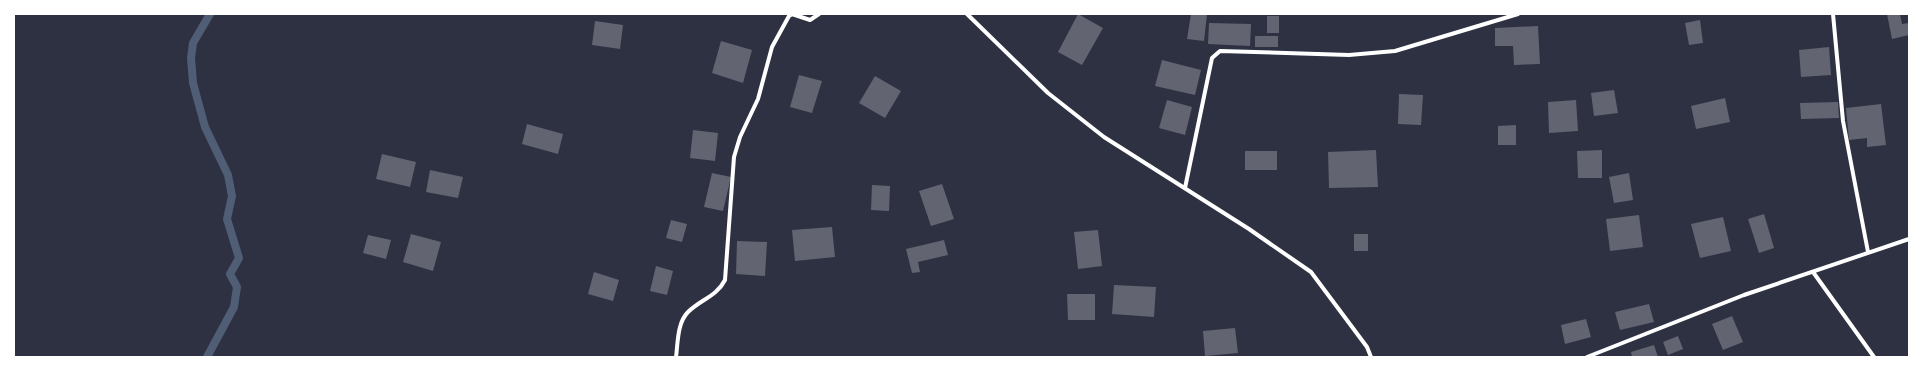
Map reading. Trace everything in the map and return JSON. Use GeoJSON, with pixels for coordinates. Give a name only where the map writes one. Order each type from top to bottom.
{"type":"FeatureCollection","features":[{"type":"Feature","properties":{"kind":"street"},"geometry":{"type":"LineString","coordinates":[[676,357],[681,324],[687,313],[720,288],[725,280],[734,157],[740,137],[758,99],[772,47],[789,16],[792,14],[810,20],[819,14]]}},
{"type":"Feature","properties":{"kind":"street"},"geometry":{"type":"LineString","coordinates":[[967,14],[1048,93],[1104,137],[1249,229],[1311,272],[1367,347],[1371,357]]}},
{"type":"Feature","properties":{"kind":"street"},"geometry":{"type":"LineString","coordinates":[[1185,188],[1212,58],[1220,51],[1349,55],[1395,51],[1518,14]]}},
{"type":"Feature","properties":{"kind":"street"},"geometry":{"type":"LineString","coordinates":[[1832,14],[1843,121],[1868,252]]}},
{"type":"Feature","properties":{"kind":"street"},"geometry":{"type":"LineString","coordinates":[[1587,357],[1744,295],[1909,239]]}},
{"type":"Feature","properties":{"kind":"street"},"geometry":{"type":"LineString","coordinates":[[1813,272],[1874,357]]}},
{"type":"Feature","properties":{"kind":"building"},"geometry":{"type":"Polygon","coordinates":[[[1078,14],[1103,28],[1082,65],[1058,52],[1078,14]]]}},
{"type":"Feature","properties":{"kind":"building"},"geometry":{"type":"Polygon","coordinates":[[[1191,14],[1207,14],[1204,41],[1187,39],[1191,14]]]}},
{"type":"Feature","properties":{"kind":"building"},"geometry":{"type":"Polygon","coordinates":[[[1887,14],[1900,14],[1902,24],[1909,23],[1909,35],[1892,39],[1887,14]]]}},
{"type":"Feature","properties":{"kind":"building"},"geometry":{"type":"Polygon","coordinates":[[[1267,16],[1279,16],[1279,33],[1267,33],[1267,16]]]}},
{"type":"Feature","properties":{"kind":"building"},"geometry":{"type":"Polygon","coordinates":[[[1700,20],[1703,43],[1689,45],[1685,23],[1700,20]]]}},
{"type":"Feature","properties":{"kind":"building"},"geometry":{"type":"Polygon","coordinates":[[[595,21],[623,25],[620,49],[592,45],[595,21]]]}},
{"type":"Feature","properties":{"kind":"building"},"geometry":{"type":"Polygon","coordinates":[[[1209,23],[1251,24],[1250,46],[1208,44],[1209,23]]]}},
{"type":"Feature","properties":{"kind":"building"},"geometry":{"type":"Polygon","coordinates":[[[1538,26],[1540,64],[1514,65],[1513,46],[1495,46],[1495,28],[1538,26]]]}},
{"type":"Feature","properties":{"kind":"building"},"geometry":{"type":"Polygon","coordinates":[[[1255,36],[1278,36],[1278,47],[1255,47],[1255,36]]]}},
{"type":"Feature","properties":{"kind":"building"},"geometry":{"type":"Polygon","coordinates":[[[721,41],[752,50],[743,83],[712,73],[721,41]]]}},
{"type":"Feature","properties":{"kind":"building"},"geometry":{"type":"Polygon","coordinates":[[[1829,47],[1831,75],[1801,77],[1799,50],[1829,47]]]}},
{"type":"Feature","properties":{"kind":"building"},"geometry":{"type":"Polygon","coordinates":[[[1162,60],[1201,70],[1195,95],[1155,86],[1162,60]]]}},
{"type":"Feature","properties":{"kind":"building"},"geometry":{"type":"Polygon","coordinates":[[[799,75],[822,81],[812,113],[790,107],[799,75]]]}},
{"type":"Feature","properties":{"kind":"building"},"geometry":{"type":"Polygon","coordinates":[[[875,76],[901,91],[885,118],[859,103],[875,76]]]}},
{"type":"Feature","properties":{"kind":"building"},"geometry":{"type":"Polygon","coordinates":[[[1614,90],[1618,113],[1594,116],[1591,93],[1614,90]]]}},
{"type":"Feature","properties":{"kind":"building"},"geometry":{"type":"Polygon","coordinates":[[[1399,94],[1423,95],[1421,125],[1398,124],[1399,94]]]}},
{"type":"Feature","properties":{"kind":"building"},"geometry":{"type":"Polygon","coordinates":[[[1725,98],[1730,122],[1696,129],[1691,106],[1725,98]]]}},
{"type":"Feature","properties":{"kind":"building"},"geometry":{"type":"Polygon","coordinates":[[[1167,100],[1192,107],[1185,135],[1159,128],[1167,100]]]}},
{"type":"Feature","properties":{"kind":"building"},"geometry":{"type":"Polygon","coordinates":[[[1576,100],[1578,131],[1549,133],[1548,102],[1576,100]]]}},
{"type":"Feature","properties":{"kind":"building"},"geometry":{"type":"Polygon","coordinates":[[[1838,102],[1839,118],[1801,119],[1800,103],[1838,102]]]}},
{"type":"Feature","properties":{"kind":"building"},"geometry":{"type":"Polygon","coordinates":[[[1881,104],[1886,145],[1867,147],[1867,138],[1849,140],[1846,108],[1881,104]]]}},
{"type":"Feature","properties":{"kind":"building"},"geometry":{"type":"Polygon","coordinates":[[[527,124],[563,134],[558,154],[522,144],[527,124]]]}},
{"type":"Feature","properties":{"kind":"building"},"geometry":{"type":"Polygon","coordinates":[[[1516,125],[1516,145],[1498,145],[1498,126],[1516,125]]]}},
{"type":"Feature","properties":{"kind":"building"},"geometry":{"type":"Polygon","coordinates":[[[693,130],[718,133],[715,161],[690,158],[693,130]]]}},
{"type":"Feature","properties":{"kind":"building"},"geometry":{"type":"Polygon","coordinates":[[[1376,150],[1378,187],[1329,188],[1328,152],[1376,150]]]}},
{"type":"Feature","properties":{"kind":"building"},"geometry":{"type":"Polygon","coordinates":[[[1602,150],[1602,178],[1578,178],[1577,151],[1602,150]]]}},
{"type":"Feature","properties":{"kind":"building"},"geometry":{"type":"Polygon","coordinates":[[[1245,151],[1277,151],[1277,170],[1245,170],[1245,151]]]}},
{"type":"Feature","properties":{"kind":"building"},"geometry":{"type":"Polygon","coordinates":[[[382,154],[416,162],[410,187],[376,179],[382,154]]]}},
{"type":"Feature","properties":{"kind":"building"},"geometry":{"type":"Polygon","coordinates":[[[430,170],[463,177],[458,198],[426,192],[430,170]]]}},
{"type":"Feature","properties":{"kind":"building"},"geometry":{"type":"Polygon","coordinates":[[[712,173],[731,177],[723,211],[704,207],[712,173]]]}},
{"type":"Feature","properties":{"kind":"building"},"geometry":{"type":"Polygon","coordinates":[[[1629,173],[1633,200],[1614,203],[1609,177],[1629,173]]]}},
{"type":"Feature","properties":{"kind":"building"},"geometry":{"type":"Polygon","coordinates":[[[942,184],[954,219],[931,226],[919,191],[942,184]]]}},
{"type":"Feature","properties":{"kind":"building"},"geometry":{"type":"Polygon","coordinates":[[[872,185],[890,186],[889,211],[871,210],[872,185]]]}},
{"type":"Feature","properties":{"kind":"building"},"geometry":{"type":"Polygon","coordinates":[[[1764,214],[1774,248],[1759,253],[1748,219],[1764,214]]]}},
{"type":"Feature","properties":{"kind":"building"},"geometry":{"type":"Polygon","coordinates":[[[1639,215],[1643,247],[1610,251],[1606,219],[1639,215]]]}},
{"type":"Feature","properties":{"kind":"building"},"geometry":{"type":"Polygon","coordinates":[[[1723,217],[1731,251],[1700,258],[1691,224],[1723,217]]]}},
{"type":"Feature","properties":{"kind":"building"},"geometry":{"type":"Polygon","coordinates":[[[671,220],[687,224],[682,242],[666,238],[671,220]]]}},
{"type":"Feature","properties":{"kind":"building"},"geometry":{"type":"Polygon","coordinates":[[[832,227],[835,257],[795,261],[792,230],[832,227]]]}},
{"type":"Feature","properties":{"kind":"building"},"geometry":{"type":"Polygon","coordinates":[[[1098,230],[1102,266],[1078,269],[1074,232],[1098,230]]]}},
{"type":"Feature","properties":{"kind":"building"},"geometry":{"type":"Polygon","coordinates":[[[411,234],[441,242],[433,271],[403,262],[411,234]]]}},
{"type":"Feature","properties":{"kind":"building"},"geometry":{"type":"Polygon","coordinates":[[[1354,234],[1368,234],[1368,251],[1354,251],[1354,234]]]}},
{"type":"Feature","properties":{"kind":"building"},"geometry":{"type":"Polygon","coordinates":[[[368,235],[391,240],[386,259],[363,253],[368,235]]]}},
{"type":"Feature","properties":{"kind":"building"},"geometry":{"type":"Polygon","coordinates":[[[944,240],[948,255],[918,262],[920,272],[912,273],[906,249],[944,240]]]}},
{"type":"Feature","properties":{"kind":"building"},"geometry":{"type":"Polygon","coordinates":[[[737,241],[767,242],[765,276],[736,274],[737,241]]]}},
{"type":"Feature","properties":{"kind":"building"},"geometry":{"type":"Polygon","coordinates":[[[656,266],[673,271],[667,295],[650,291],[656,266]]]}},
{"type":"Feature","properties":{"kind":"building"},"geometry":{"type":"Polygon","coordinates":[[[594,272],[619,280],[613,301],[588,294],[594,272]]]}},
{"type":"Feature","properties":{"kind":"building"},"geometry":{"type":"Polygon","coordinates":[[[1114,285],[1156,287],[1154,317],[1112,314],[1114,285]]]}},
{"type":"Feature","properties":{"kind":"building"},"geometry":{"type":"Polygon","coordinates":[[[1067,294],[1095,294],[1095,320],[1068,320],[1067,294]]]}},
{"type":"Feature","properties":{"kind":"building"},"geometry":{"type":"Polygon","coordinates":[[[1649,304],[1654,322],[1620,330],[1615,312],[1649,304]]]}},
{"type":"Feature","properties":{"kind":"building"},"geometry":{"type":"Polygon","coordinates":[[[1732,316],[1743,342],[1723,350],[1712,324],[1732,316]]]}},
{"type":"Feature","properties":{"kind":"building"},"geometry":{"type":"Polygon","coordinates":[[[1586,319],[1591,337],[1565,344],[1561,325],[1586,319]]]}},
{"type":"Feature","properties":{"kind":"building"},"geometry":{"type":"Polygon","coordinates":[[[1235,328],[1238,353],[1205,356],[1203,331],[1235,328]]]}},
{"type":"Feature","properties":{"kind":"building"},"geometry":{"type":"Polygon","coordinates":[[[1678,336],[1683,349],[1668,355],[1663,342],[1678,336]]]}},
{"type":"Feature","properties":{"kind":"building"},"geometry":{"type":"Polygon","coordinates":[[[1654,345],[1658,357],[1632,357],[1631,352],[1654,345]]]}},
{"type":"Feature","properties":{"kind":"waterway"},"geometry":{"type":"LineString","coordinates":[[207,357],[234,307],[237,287],[230,274],[239,258],[227,219],[232,196],[228,175],[205,127],[193,83],[191,58],[193,43],[210,14]]}}]}
